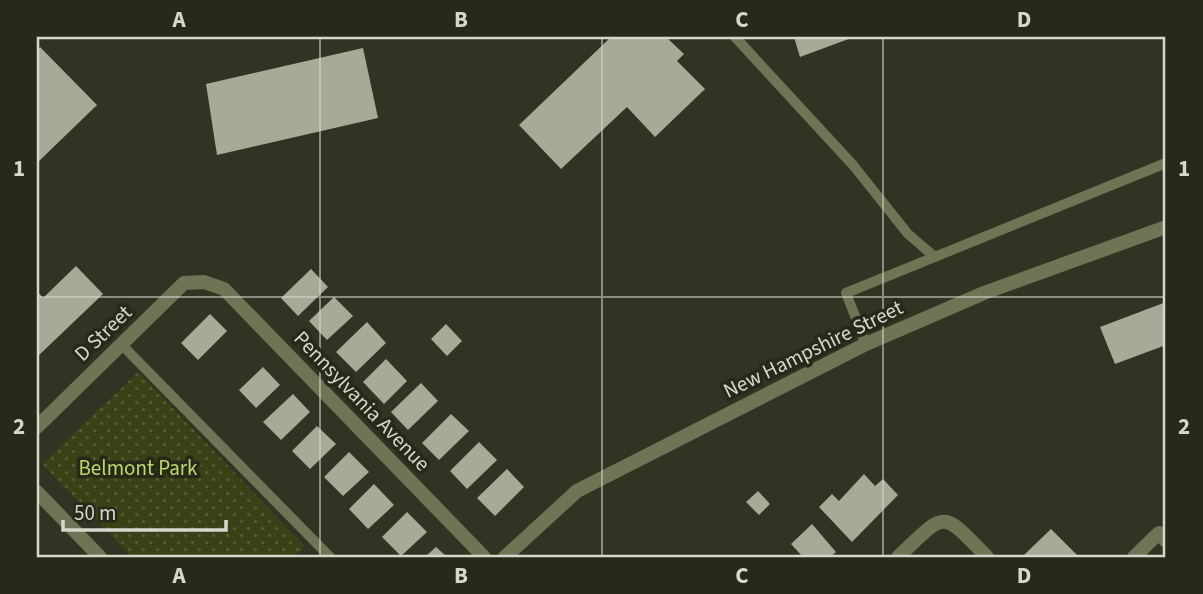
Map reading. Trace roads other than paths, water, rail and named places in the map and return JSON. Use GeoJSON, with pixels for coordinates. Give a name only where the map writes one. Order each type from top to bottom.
{"type":"FeatureCollection","features":[{"type":"Feature","properties":{"kind":"street","name":"New Hampshire Street"},"geometry":{"type":"LineString","coordinates":[[505,557],[577,491],[866,344],[984,293],[1166,227]]}},
{"type":"Feature","properties":{"kind":"street","name":"D Street"},"geometry":{"type":"LineString","coordinates":[[37,427],[184,283],[204,282]]}},
{"type":"Feature","properties":{"kind":"street","name":"Pennsylvania Avenue"},"geometry":{"type":"LineString","coordinates":[[204,282],[225,289],[484,557]]}},
{"type":"Feature","properties":{"kind":"street"},"geometry":{"type":"LineString","coordinates":[[37,492],[100,557]]}},
{"type":"Feature","properties":{"kind":"street"},"geometry":{"type":"LineString","coordinates":[[898,557],[935,523],[947,521],[959,527],[988,557]]}},
{"type":"Feature","properties":{"kind":"street"},"geometry":{"type":"LineString","coordinates":[[1134,557],[1163,537]]}},
{"type":"Feature","properties":{"kind":"lane"},"geometry":{"type":"LineString","coordinates":[[735,37],[853,164],[908,234],[935,257]]}},
{"type":"Feature","properties":{"kind":"lane"},"geometry":{"type":"LineString","coordinates":[[866,344],[846,293],[1166,163]]}},
{"type":"Feature","properties":{"kind":"lane"},"geometry":{"type":"LineString","coordinates":[[121,344],[330,557]]}},
{"type":"Feature","properties":{"kind":"park label","name":"Belmont Park"},"geometry":{"type":"Point","coordinates":[138,468]}}]}
